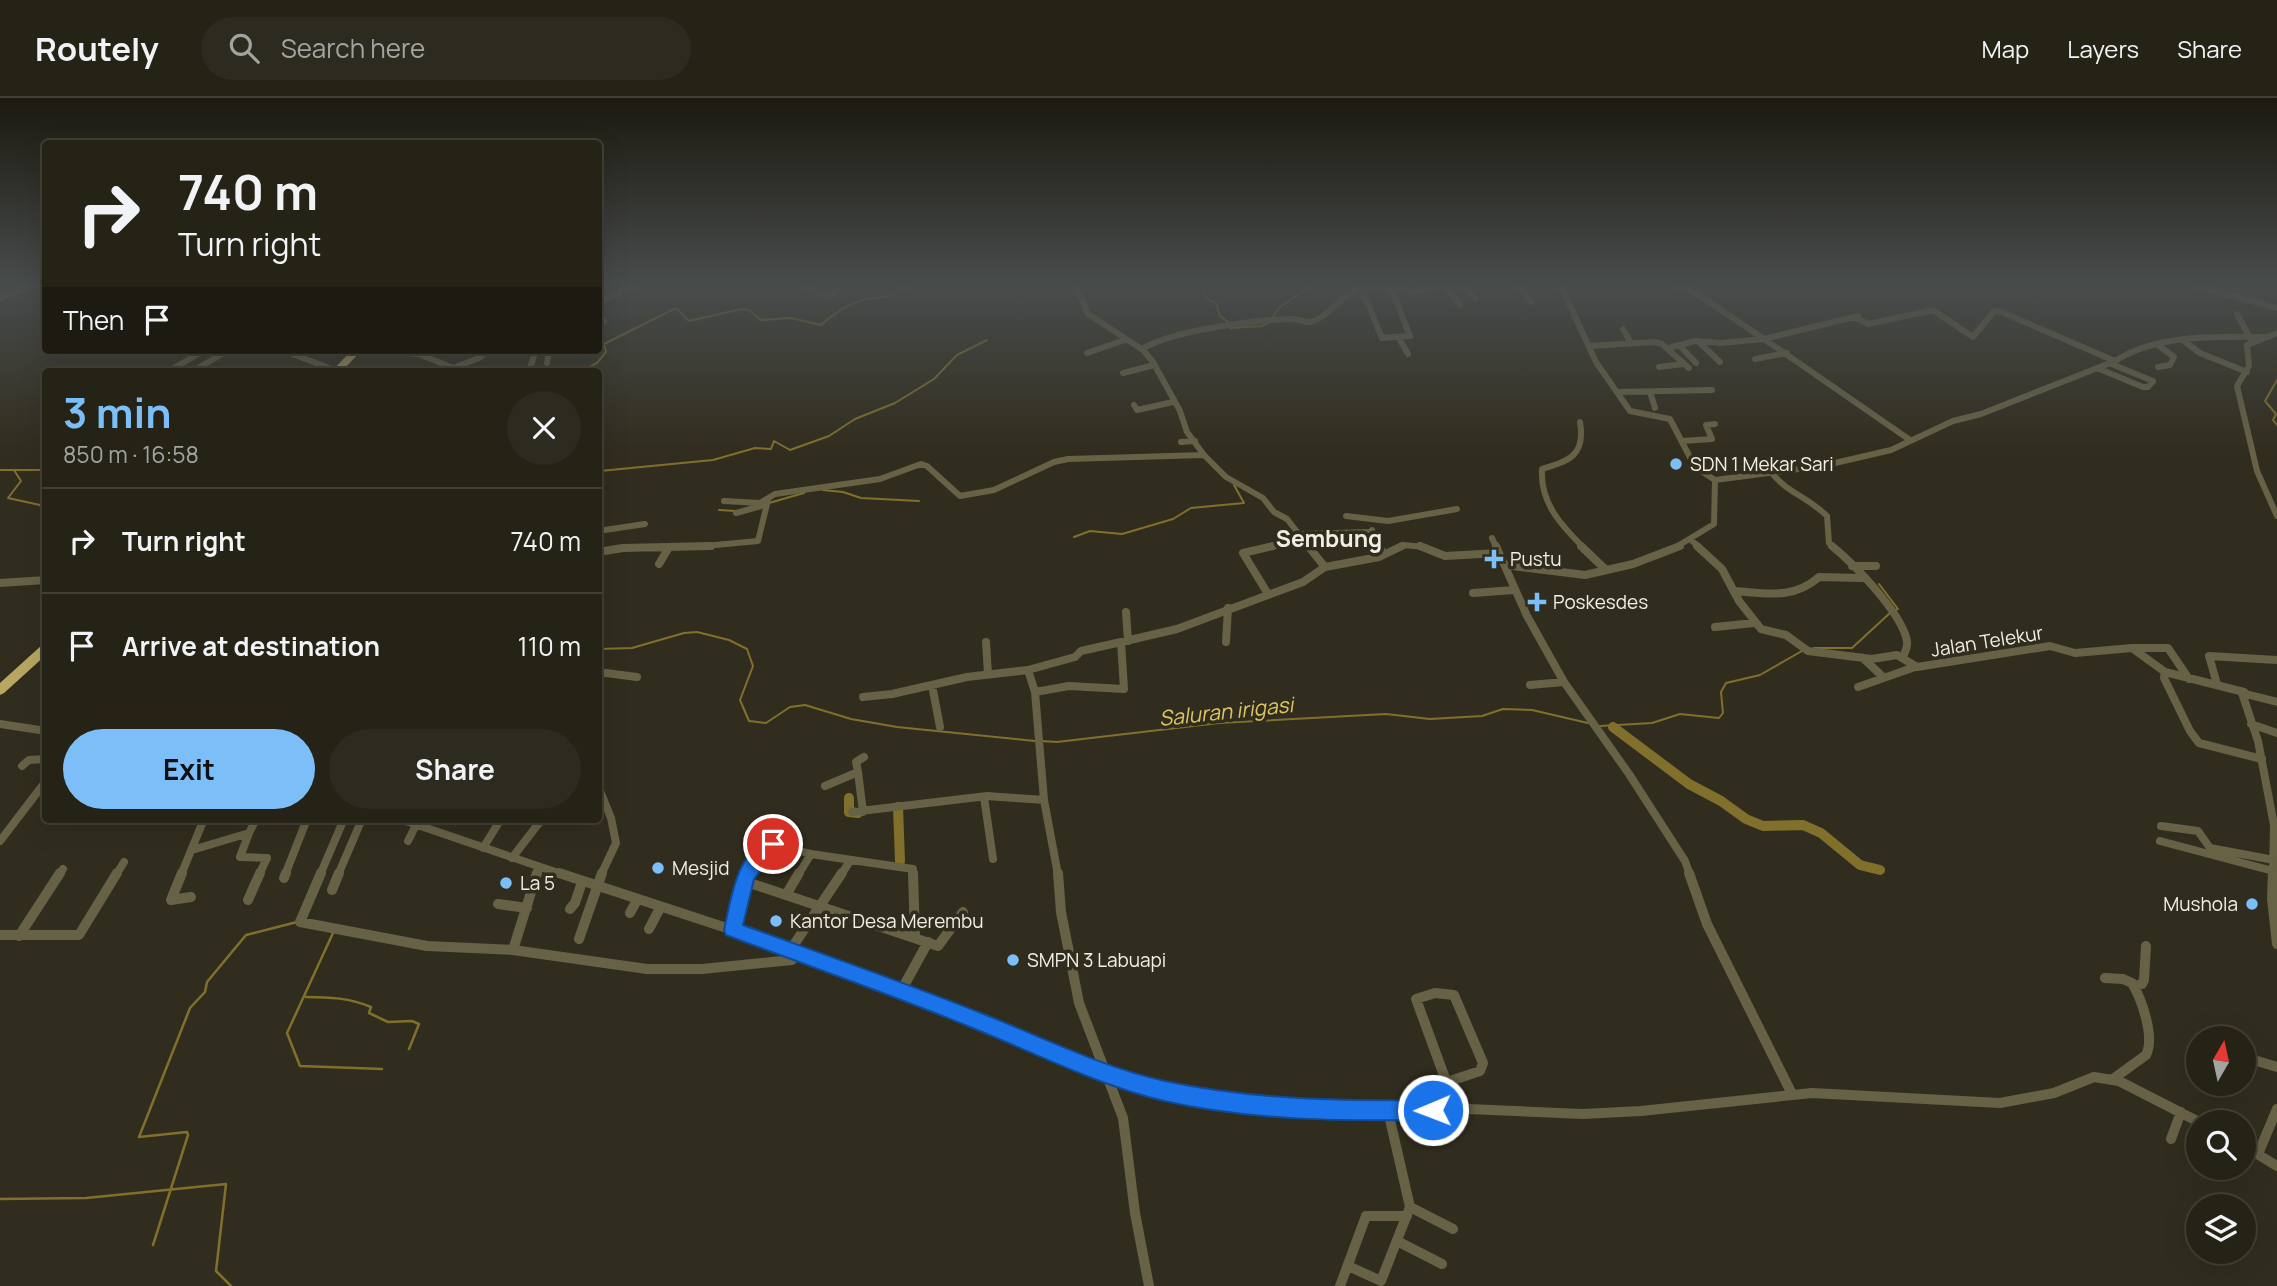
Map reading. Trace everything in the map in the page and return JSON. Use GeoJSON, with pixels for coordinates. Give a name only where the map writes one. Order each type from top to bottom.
{"type":"FeatureCollection","features":[{"type":"Feature","properties":{"kind":"highway"},"geometry":{"type":"LineString","coordinates":[[334,368],[346,354]]}},
{"type":"Feature","properties":{"kind":"highway"},"geometry":{"type":"LineString","coordinates":[[340,368],[353,354]]}},
{"type":"Feature","properties":{"kind":"highway"},"geometry":{"type":"LineString","coordinates":[[0,690],[40,658]]}},
{"type":"Feature","properties":{"kind":"street"},"geometry":{"type":"LineString","coordinates":[[1087,353],[1121,341]]}},
{"type":"Feature","properties":{"kind":"street"},"geometry":{"type":"LineString","coordinates":[[1128,341],[1142,349],[1154,365],[1187,432],[1204,455],[1226,477],[1265,499],[1272,511],[1287,519],[1325,566]]}},
{"type":"Feature","properties":{"kind":"street"},"geometry":{"type":"LineString","coordinates":[[1142,349],[1155,341]]}},
{"type":"Feature","properties":{"kind":"street"},"geometry":{"type":"LineString","coordinates":[[1401,341],[1408,354]]}},
{"type":"Feature","properties":{"kind":"street"},"geometry":{"type":"LineString","coordinates":[[1588,341],[1601,372],[1633,413],[1670,419],[1698,470],[1715,480],[1772,473],[1881,452],[2112,362],[2132,350],[2176,341]]}},
{"type":"Feature","properties":{"kind":"street"},"geometry":{"type":"LineString","coordinates":[[1668,348],[1696,341]]}},
{"type":"Feature","properties":{"kind":"street"},"geometry":{"type":"LineString","coordinates":[[1698,341],[1720,362]]}},
{"type":"Feature","properties":{"kind":"street"},"geometry":{"type":"LineString","coordinates":[[1703,341],[1738,341]]}},
{"type":"Feature","properties":{"kind":"street"},"geometry":{"type":"LineString","coordinates":[[1768,341],[1910,440]]}},
{"type":"Feature","properties":{"kind":"street"},"geometry":{"type":"LineString","coordinates":[[2066,341],[2153,382],[2148,387],[2143,387],[2097,368]]}},
{"type":"Feature","properties":{"kind":"street"},"geometry":{"type":"LineString","coordinates":[[2185,341],[2200,353],[2247,372]]}},
{"type":"Feature","properties":{"kind":"street"},"geometry":{"type":"LineString","coordinates":[[2257,341],[2247,345],[2247,372],[2237,386],[2249,443],[2267,500],[2277,516]]}},
{"type":"Feature","properties":{"kind":"street"},"geometry":{"type":"LineString","coordinates":[[1590,346],[1654,342],[1668,348],[1686,366],[1659,367]]}},
{"type":"Feature","properties":{"kind":"street"},"geometry":{"type":"LineString","coordinates":[[2158,345],[2174,357],[2171,364],[2158,366]]}},
{"type":"Feature","properties":{"kind":"street"},"geometry":{"type":"LineString","coordinates":[[1680,346],[1696,363]]}},
{"type":"Feature","properties":{"kind":"street"},"geometry":{"type":"LineString","coordinates":[[1755,359],[1787,353]]}},
{"type":"Feature","properties":{"kind":"street"},"geometry":{"type":"LineString","coordinates":[[174,368],[198,354]]}},
{"type":"Feature","properties":{"kind":"street"},"geometry":{"type":"LineString","coordinates":[[199,368],[222,354]]}},
{"type":"Feature","properties":{"kind":"street"},"geometry":{"type":"LineString","coordinates":[[291,354],[324,368]]}},
{"type":"Feature","properties":{"kind":"street"},"geometry":{"type":"LineString","coordinates":[[417,354],[447,368]]}},
{"type":"Feature","properties":{"kind":"street"},"geometry":{"type":"LineString","coordinates":[[456,368],[484,354]]}},
{"type":"Feature","properties":{"kind":"street"},"geometry":{"type":"LineString","coordinates":[[547,363],[548,354]]}},
{"type":"Feature","properties":{"kind":"street"},"geometry":{"type":"LineString","coordinates":[[1123,373],[1154,365]]}},
{"type":"Feature","properties":{"kind":"street"},"geometry":{"type":"LineString","coordinates":[[1617,393],[1712,390]]}},
{"type":"Feature","properties":{"kind":"street"},"geometry":{"type":"LineString","coordinates":[[1650,392],[1655,408]]}},
{"type":"Feature","properties":{"kind":"street"},"geometry":{"type":"LineString","coordinates":[[1134,405],[1138,410],[1157,408],[1173,402]]}},
{"type":"Feature","properties":{"kind":"street"},"geometry":{"type":"LineString","coordinates":[[1580,422],[1582,432],[1578,447],[1563,465],[1542,469],[1541,482],[1559,523],[1606,570]]}},
{"type":"Feature","properties":{"kind":"street"},"geometry":{"type":"LineString","coordinates":[[1682,441],[1712,439],[1706,425],[1715,424]]}},
{"type":"Feature","properties":{"kind":"street"},"geometry":{"type":"LineString","coordinates":[[1181,442],[1195,441]]}},
{"type":"Feature","properties":{"kind":"street"},"geometry":{"type":"LineString","coordinates":[[736,513],[767,502],[775,494],[880,479],[918,464],[927,466],[960,496],[994,490],[1054,462],[1068,459],[1090,456],[1204,455]]}},
{"type":"Feature","properties":{"kind":"street"},"geometry":{"type":"LineString","coordinates":[[1691,540],[1719,566],[1754,623],[1763,630],[1786,635],[1805,649],[1863,658],[1899,656],[1907,640],[1894,614],[1829,543],[1826,515],[1812,501],[1780,484],[1772,473]]}},
{"type":"Feature","properties":{"kind":"street"},"geometry":{"type":"LineString","coordinates":[[1505,565],[1582,575],[1668,551],[1691,540],[1714,524],[1715,480]]}},
{"type":"Feature","properties":{"kind":"street"},"geometry":{"type":"LineString","coordinates":[[724,501],[745,504],[767,502]]}},
{"type":"Feature","properties":{"kind":"street"},"geometry":{"type":"LineString","coordinates":[[602,551],[622,548],[697,547],[760,540],[767,502]]}},
{"type":"Feature","properties":{"kind":"street"},"geometry":{"type":"LineString","coordinates":[[1346,516],[1374,520],[1407,520],[1457,509]]}},
{"type":"Feature","properties":{"kind":"street"},"geometry":{"type":"LineString","coordinates":[[1374,520],[1371,532],[1375,544],[1385,554]]}},
{"type":"Feature","properties":{"kind":"street"},"geometry":{"type":"LineString","coordinates":[[602,530],[645,524]]}},
{"type":"Feature","properties":{"kind":"street"},"geometry":{"type":"LineString","coordinates":[[1268,594],[1243,553],[1301,536],[1371,532]]}},
{"type":"Feature","properties":{"kind":"street"},"geometry":{"type":"LineString","coordinates":[[1492,538],[1514,590],[1564,682],[1682,855],[1714,940],[1792,1094]]}},
{"type":"Feature","properties":{"kind":"street"},"geometry":{"type":"LineString","coordinates":[[863,697],[887,695],[988,674],[1028,670],[1074,657],[1081,651],[1177,629],[1303,582],[1325,566],[1385,554],[1400,546],[1411,544],[1445,556],[1499,553]]}},
{"type":"Feature","properties":{"kind":"street"},"geometry":{"type":"LineString","coordinates":[[694,555],[697,547]]}},
{"type":"Feature","properties":{"kind":"street"},"geometry":{"type":"LineString","coordinates":[[659,564],[668,549]]}},
{"type":"Feature","properties":{"kind":"street"},"geometry":{"type":"LineString","coordinates":[[1852,566],[1876,566]]}},
{"type":"Feature","properties":{"kind":"street"},"geometry":{"type":"LineString","coordinates":[[1734,591],[1790,594],[1810,585],[1819,577],[1862,578]]}},
{"type":"Feature","properties":{"kind":"street"},"geometry":{"type":"LineString","coordinates":[[0,583],[42,580]]}},
{"type":"Feature","properties":{"kind":"street"},"geometry":{"type":"LineString","coordinates":[[1473,593],[1514,590]]}},
{"type":"Feature","properties":{"kind":"street"},"geometry":{"type":"LineString","coordinates":[[1226,642],[1228,608]]}},
{"type":"Feature","properties":{"kind":"street"},"geometry":{"type":"LineString","coordinates":[[1035,692],[1069,686],[1124,689],[1126,612]]}},
{"type":"Feature","properties":{"kind":"street"},"geometry":{"type":"LineString","coordinates":[[1715,627],[1754,623]]}},
{"type":"Feature","properties":{"kind":"street"},"geometry":{"type":"LineString","coordinates":[[986,642],[988,674]]}},
{"type":"Feature","properties":{"kind":"street","name":"Jalan Telekur"},"geometry":{"type":"LineString","coordinates":[[1899,656],[1915,667],[2050,646],[2075,653],[2168,648],[2189,680]]}},
{"type":"Feature","properties":{"kind":"street"},"geometry":{"type":"LineString","coordinates":[[2132,648],[2165,672],[2277,702]]}},
{"type":"Feature","properties":{"kind":"street"},"geometry":{"type":"LineString","coordinates":[[2217,684],[2209,656],[2277,660]]}},
{"type":"Feature","properties":{"kind":"street"},"geometry":{"type":"LineString","coordinates":[[1863,658],[1883,677]]}},
{"type":"Feature","properties":{"kind":"street"},"geometry":{"type":"LineString","coordinates":[[1858,687],[1915,667]]}},
{"type":"Feature","properties":{"kind":"street"},"geometry":{"type":"LineString","coordinates":[[1028,670],[1035,692],[1044,800],[1058,872],[1062,921],[1079,1003],[1124,1118],[1135,1213],[1149,1286]]}},
{"type":"Feature","properties":{"kind":"street"},"geometry":{"type":"LineString","coordinates":[[602,672],[637,677]]}},
{"type":"Feature","properties":{"kind":"street"},"geometry":{"type":"LineString","coordinates":[[2165,672],[2164,678],[2196,740],[2211,748],[2262,759]]}},
{"type":"Feature","properties":{"kind":"street"},"geometry":{"type":"LineString","coordinates":[[1530,685],[1564,682]]}},
{"type":"Feature","properties":{"kind":"street"},"geometry":{"type":"LineString","coordinates":[[932,685],[940,727]]}},
{"type":"Feature","properties":{"kind":"street"},"geometry":{"type":"LineString","coordinates":[[2244,692],[2242,697],[2262,759],[2274,825],[2272,899],[2277,944]]}},
{"type":"Feature","properties":{"kind":"street"},"geometry":{"type":"LineString","coordinates":[[0,724],[42,730]]}},
{"type":"Feature","properties":{"kind":"street"},"geometry":{"type":"LineString","coordinates":[[2251,724],[2277,733]]}},
{"type":"Feature","properties":{"kind":"street"},"geometry":{"type":"LineString","coordinates":[[863,811],[856,762],[864,757]]}},
{"type":"Feature","properties":{"kind":"street"},"geometry":{"type":"LineString","coordinates":[[22,766],[29,760],[42,759]]}},
{"type":"Feature","properties":{"kind":"street"},"geometry":{"type":"LineString","coordinates":[[825,786],[858,772]]}},
{"type":"Feature","properties":{"kind":"street"},"geometry":{"type":"LineString","coordinates":[[0,841],[42,786]]}},
{"type":"Feature","properties":{"kind":"street"},"geometry":{"type":"LineString","coordinates":[[852,812],[984,798],[1019,796],[1044,800]]}},
{"type":"Feature","properties":{"kind":"street"},"geometry":{"type":"LineString","coordinates":[[579,939],[595,887],[617,840],[602,797]]}},
{"type":"Feature","properties":{"kind":"street"},"geometry":{"type":"LineString","coordinates":[[984,798],[993,859]]}},
{"type":"Feature","properties":{"kind":"street"},"geometry":{"type":"LineString","coordinates":[[191,897],[171,900],[202,823]]}},
{"type":"Feature","properties":{"kind":"street"},"geometry":{"type":"LineString","coordinates":[[248,900],[267,858],[240,857],[254,823]]}},
{"type":"Feature","properties":{"kind":"street"},"geometry":{"type":"LineString","coordinates":[[284,878],[305,823]]}},
{"type":"Feature","properties":{"kind":"street"},"geometry":{"type":"LineString","coordinates":[[342,823],[299,920],[428,946],[513,950],[647,969],[737,967],[792,960],[794,951],[820,906],[850,861]]}},
{"type":"Feature","properties":{"kind":"street"},"geometry":{"type":"LineString","coordinates":[[332,890],[360,823]]}},
{"type":"Feature","properties":{"kind":"street"},"geometry":{"type":"LineString","coordinates":[[410,823],[595,887],[794,951],[1108,1073],[1163,1091],[1221,1102],[1342,1111],[1485,1109],[1583,1114],[1641,1111],[1792,1094],[2000,1103],[2054,1093],[2086,1079],[2113,1079],[2186,1115]]}},
{"type":"Feature","properties":{"kind":"street"},"geometry":{"type":"LineString","coordinates":[[483,848],[499,823]]}},
{"type":"Feature","properties":{"kind":"street"},"geometry":{"type":"LineString","coordinates":[[512,858],[539,823]]}},
{"type":"Feature","properties":{"kind":"street"},"geometry":{"type":"LineString","coordinates":[[408,841],[415,825]]}},
{"type":"Feature","properties":{"kind":"street"},"geometry":{"type":"LineString","coordinates":[[2161,825],[2198,831],[2210,848],[2274,860]]}},
{"type":"Feature","properties":{"kind":"street"},"geometry":{"type":"LineString","coordinates":[[192,850],[249,833]]}},
{"type":"Feature","properties":{"kind":"street"},"geometry":{"type":"LineString","coordinates":[[197,836],[208,834]]}},
{"type":"Feature","properties":{"kind":"street"},"geometry":{"type":"LineString","coordinates":[[2160,841],[2273,871]]}},
{"type":"Feature","properties":{"kind":"street"},"geometry":{"type":"LineString","coordinates":[[733,930],[744,881],[756,861],[773,844],[811,855],[911,868],[914,871],[915,937]]}},
{"type":"Feature","properties":{"kind":"street"},"geometry":{"type":"LineString","coordinates":[[786,895],[811,855]]}},
{"type":"Feature","properties":{"kind":"street"},"geometry":{"type":"LineString","coordinates":[[0,935],[79,935],[124,862]]}},
{"type":"Feature","properties":{"kind":"street"},"geometry":{"type":"LineString","coordinates":[[513,950],[539,867]]}},
{"type":"Feature","properties":{"kind":"street"},"geometry":{"type":"LineString","coordinates":[[19,936],[63,869]]}},
{"type":"Feature","properties":{"kind":"street"},"geometry":{"type":"LineString","coordinates":[[321,871],[340,869]]}},
{"type":"Feature","properties":{"kind":"street"},"geometry":{"type":"LineString","coordinates":[[744,881],[942,946],[963,912]]}},
{"type":"Feature","properties":{"kind":"street"},"geometry":{"type":"LineString","coordinates":[[570,909],[575,903],[582,882]]}},
{"type":"Feature","properties":{"kind":"street"},"geometry":{"type":"LineString","coordinates":[[630,913],[637,900]]}},
{"type":"Feature","properties":{"kind":"street"},"geometry":{"type":"LineString","coordinates":[[498,904],[527,908]]}},
{"type":"Feature","properties":{"kind":"street"},"geometry":{"type":"LineString","coordinates":[[649,929],[660,908]]}},
{"type":"Feature","properties":{"kind":"street"},"geometry":{"type":"LineString","coordinates":[[901,991],[928,942]]}},
{"type":"Feature","properties":{"kind":"street"},"geometry":{"type":"LineString","coordinates":[[2135,986],[2142,984],[2144,980],[2146,946]]}},
{"type":"Feature","properties":{"kind":"street"},"geometry":{"type":"LineString","coordinates":[[2105,978],[2127,980],[2135,986],[2149,1033],[2149,1051],[2113,1079]]}},
{"type":"Feature","properties":{"kind":"street"},"geometry":{"type":"LineString","coordinates":[[1433,1110],[1435,1090],[1446,1081],[1480,1071],[1483,1063],[1454,995],[1427,995],[1416,999],[1446,1081]]}},
{"type":"Feature","properties":{"kind":"street"},"geometry":{"type":"LineString","coordinates":[[2256,1061],[2277,1067]]}},
{"type":"Feature","properties":{"kind":"street"},"geometry":{"type":"LineString","coordinates":[[2277,1109],[2258,1154],[2277,1166]]}},
{"type":"Feature","properties":{"kind":"street"},"geometry":{"type":"LineString","coordinates":[[1348,1266],[1381,1281],[1408,1212],[1388,1111]]}},
{"type":"Feature","properties":{"kind":"street"},"geometry":{"type":"LineString","coordinates":[[2171,1139],[2181,1112]]}},
{"type":"Feature","properties":{"kind":"street"},"geometry":{"type":"LineString","coordinates":[[1340,1286],[1366,1216],[1408,1212],[1453,1229]]}},
{"type":"Feature","properties":{"kind":"street"},"geometry":{"type":"LineString","coordinates":[[1396,1241],[1442,1264]]}},
{"type":"Feature","properties":{"kind":"waterway"},"geometry":{"type":"LineString","coordinates":[[587,368],[597,363],[606,352],[604,344],[609,341]]}},
{"type":"Feature","properties":{"kind":"waterway"},"geometry":{"type":"LineString","coordinates":[[602,471],[713,460],[755,448],[771,449],[774,441],[790,450],[829,436],[855,419],[895,403],[934,379],[957,355],[984,341]]}},
{"type":"Feature","properties":{"kind":"waterway"},"geometry":{"type":"LineString","coordinates":[[2277,380],[2265,401],[2276,414],[2273,420],[2277,425]]}},
{"type":"Feature","properties":{"kind":"waterway"},"geometry":{"type":"LineString","coordinates":[[0,470],[14,470]]}},
{"type":"Feature","properties":{"kind":"waterway"},"geometry":{"type":"LineString","coordinates":[[14,470],[42,470]]}},
{"type":"Feature","properties":{"kind":"waterway"},"geometry":{"type":"LineString","coordinates":[[14,470],[21,481],[8,498],[40,505],[42,509]]}},
{"type":"Feature","properties":{"kind":"waterway"},"geometry":{"type":"LineString","coordinates":[[1074,537],[1090,531],[1122,534],[1173,519],[1191,508],[1244,503],[1234,485]]}},
{"type":"Feature","properties":{"kind":"waterway"},"geometry":{"type":"LineString","coordinates":[[823,490],[843,492],[861,498],[919,501]]}},
{"type":"Feature","properties":{"kind":"waterway"},"geometry":{"type":"LineString","coordinates":[[769,503],[804,493]]}},
{"type":"Feature","properties":{"kind":"waterway"},"geometry":{"type":"LineString","coordinates":[[719,510],[736,511]]}},
{"type":"Feature","properties":{"kind":"waterway","name":"Saluran irigasi"},"geometry":{"type":"LineString","coordinates":[[1879,584],[1898,609],[1895,610]]}},
{"type":"Feature","properties":{"kind":"waterway","name":"Saluran irigasi"},"geometry":{"type":"LineString","coordinates":[[1814,648],[1852,648],[1891,612]]}},
{"type":"Feature","properties":{"kind":"waterway","name":"Saluran irigasi"},"geometry":{"type":"LineString","coordinates":[[602,649],[632,648],[684,633],[697,632],[729,640],[747,649],[753,666],[740,700],[749,721],[766,723],[790,707],[805,705],[851,719],[897,727],[1035,741]]}},
{"type":"Feature","properties":{"kind":"waterway","name":"Saluran irigasi"},"geometry":{"type":"LineString","coordinates":[[1600,726],[1652,723],[1680,714],[1719,718],[1723,713],[1721,692],[1726,683],[1760,675],[1802,651]]}},
{"type":"Feature","properties":{"kind":"waterway","name":"Saluran irigasi"},"geometry":{"type":"LineString","coordinates":[[1041,741],[1057,742],[1219,723],[1386,714],[1430,719],[1482,716],[1503,709],[1532,710],[1588,723]]}},
{"type":"Feature","properties":{"kind":"waterway"},"geometry":{"type":"LineString","coordinates":[[1613,727],[1689,784],[1721,801],[1746,819],[1763,826],[1803,825],[1821,833],[1860,865],[1880,870]]}},
{"type":"Feature","properties":{"kind":"waterway"},"geometry":{"type":"LineString","coordinates":[[849,798],[849,812],[858,813]]}},
{"type":"Feature","properties":{"kind":"waterway"},"geometry":{"type":"LineString","coordinates":[[898,807],[900,861]]}},
{"type":"Feature","properties":{"kind":"waterway"},"geometry":{"type":"LineString","coordinates":[[171,1190],[187,1132],[139,1137],[190,1008],[205,992],[207,982],[246,935],[297,922]]}},
{"type":"Feature","properties":{"kind":"waterway"},"geometry":{"type":"LineString","coordinates":[[333,933],[287,1033],[300,1066],[382,1069]]}},
{"type":"Feature","properties":{"kind":"waterway"},"geometry":{"type":"LineString","coordinates":[[306,997],[355,1002],[371,1007],[369,1013],[388,1022],[412,1021],[419,1024],[409,1049]]}},
{"type":"Feature","properties":{"kind":"waterway"},"geometry":{"type":"LineString","coordinates":[[171,1190],[226,1184],[216,1271],[231,1286]]}},
{"type":"Feature","properties":{"kind":"waterway"},"geometry":{"type":"LineString","coordinates":[[0,1199],[86,1198],[171,1190]]}},
{"type":"Feature","properties":{"kind":"waterway"},"geometry":{"type":"LineString","coordinates":[[153,1245],[171,1190]]}},
{"type":"Feature","properties":{"kind":"place","name":"SDN 1 Mekar Sari"},"geometry":{"type":"Point","coordinates":[1676,464]}},
{"type":"Feature","properties":{"kind":"place","name":"Pustu"},"geometry":{"type":"Point","coordinates":[1494,559]}},
{"type":"Feature","properties":{"kind":"place","name":"Poskesdes"},"geometry":{"type":"Point","coordinates":[1537,602]}},
{"type":"Feature","properties":{"kind":"place","name":"Mesjid"},"geometry":{"type":"Point","coordinates":[658,868]}},
{"type":"Feature","properties":{"kind":"place","name":"La 5"},"geometry":{"type":"Point","coordinates":[506,883]}},
{"type":"Feature","properties":{"kind":"place","name":"Mushola"},"geometry":{"type":"Point","coordinates":[2252,904]}},
{"type":"Feature","properties":{"kind":"place","name":"Kantor Desa Merembu"},"geometry":{"type":"Point","coordinates":[776,921]}},
{"type":"Feature","properties":{"kind":"place","name":"SMPN 3 Labuapi"},"geometry":{"type":"Point","coordinates":[1013,960]}},
{"type":"Feature","properties":{"kind":"district","name":"Sembung"},"geometry":{"type":"Point","coordinates":[1329,538]}},
{"type":"Feature","properties":{"kind":"route"},"geometry":{"type":"LineString","coordinates":[[773,844],[756,861],[746,877],[733,930],[791,949],[1097,1069],[1163,1091],[1201,1099],[1268,1107],[1342,1111],[1433,1110]]}}]}
